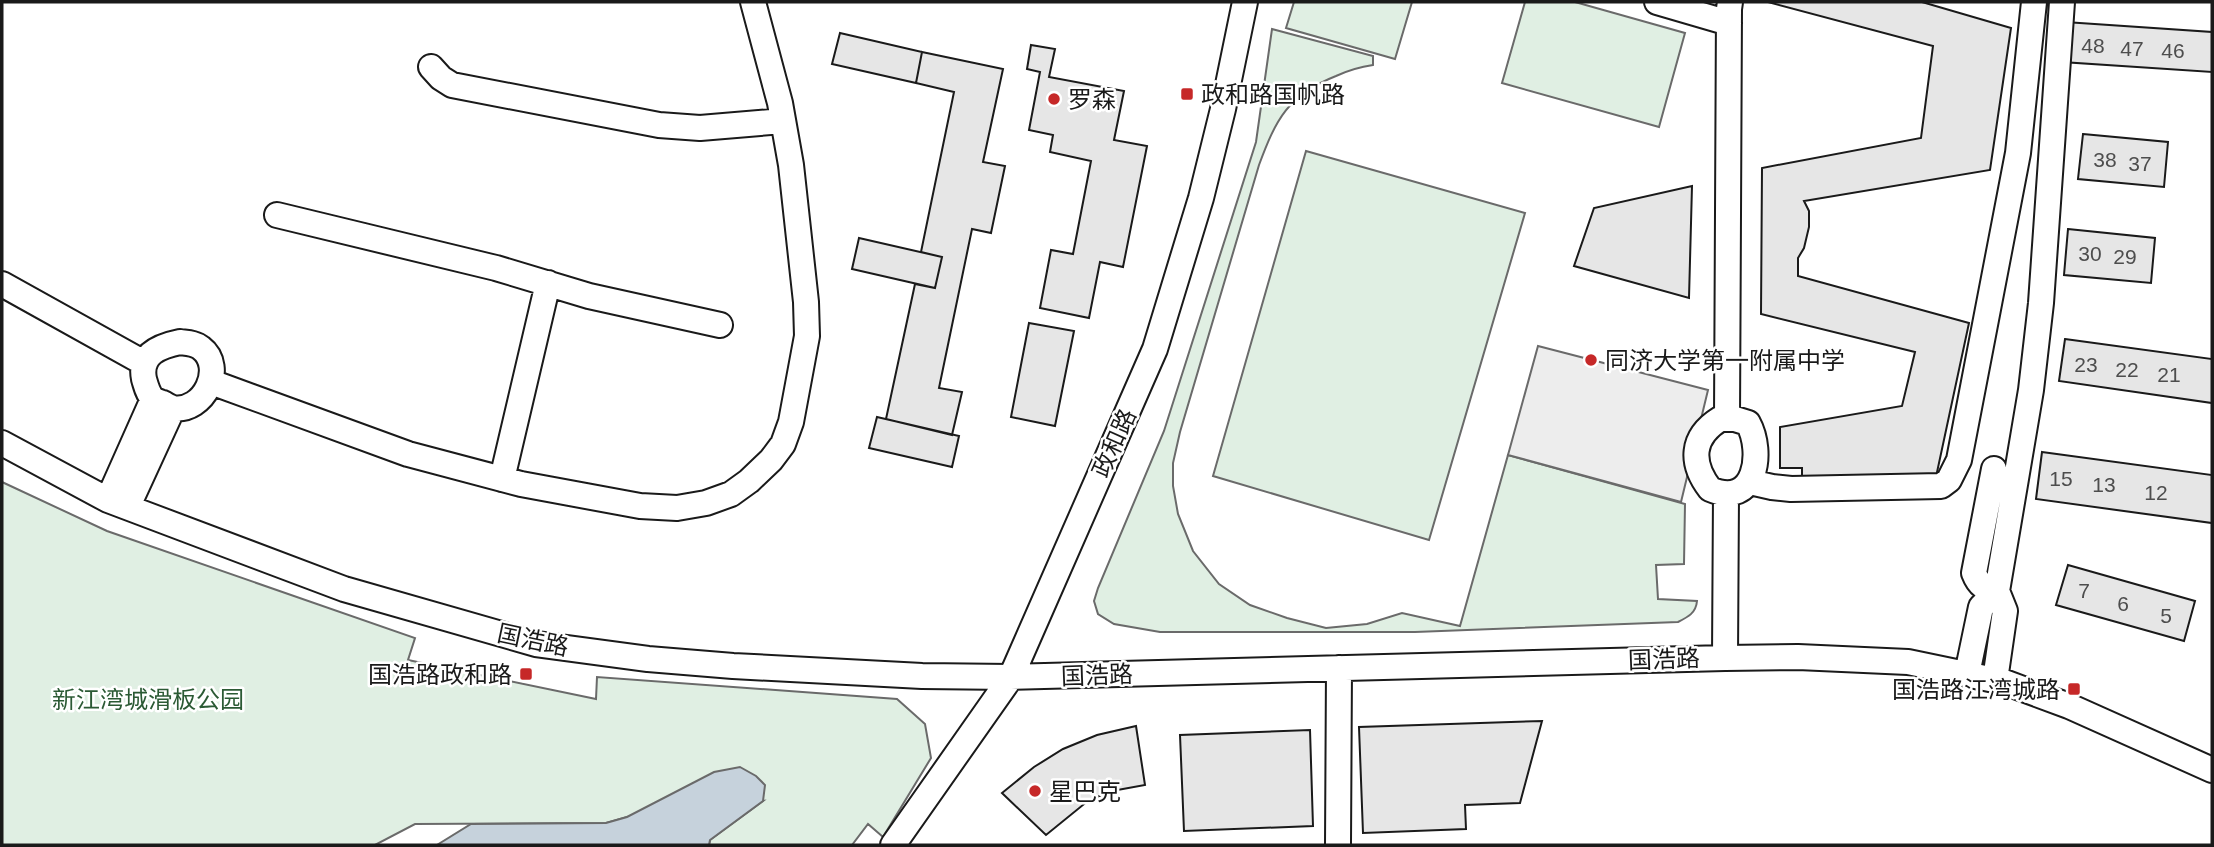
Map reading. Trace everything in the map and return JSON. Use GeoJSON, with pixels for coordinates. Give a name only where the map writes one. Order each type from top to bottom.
{"type":"FeatureCollection","features":[{"type":"Feature","properties":{"kind":"street"},"geometry":{"type":"LineString","coordinates":[[211,382],[368,441],[502,479],[640,506],[677,508],[706,503],[731,494],[771,460],[783,444],[791,422],[807,336],[793,178],[783,121],[753,2]]}},
{"type":"Feature","properties":{"kind":"street","name":"政和路"},"geometry":{"type":"LineString","coordinates":[[893,845],[1011,677],[1155,349],[1201,198],[1245,2]]}},
{"type":"Feature","properties":{"kind":"street"},"geometry":{"type":"LineString","coordinates":[[1657,2],[1729,12],[1727,419]]}},
{"type":"Feature","properties":{"kind":"street"},"geometry":{"type":"LineString","coordinates":[[1750,482],[1791,489],[1941,485],[1949,480],[1959,460],[2018,153],[2034,2]]}},
{"type":"Feature","properties":{"kind":"street"},"geometry":{"type":"LineString","coordinates":[[1967,674],[1987,596],[2031,390],[2041,303],[2062,2]]}},
{"type":"Feature","properties":{"kind":"street"},"geometry":{"type":"LineString","coordinates":[[431,67],[452,85],[659,125],[701,128],[783,121]]}},
{"type":"Feature","properties":{"kind":"street"},"geometry":{"type":"LineString","coordinates":[[277,215],[496,268],[589,296],[720,325]]}},
{"type":"Feature","properties":{"kind":"street"},"geometry":{"type":"LineString","coordinates":[[502,479],[548,283]]}},
{"type":"Feature","properties":{"kind":"street"},"geometry":{"type":"LineString","coordinates":[[2,284],[145,363]]}},
{"type":"Feature","properties":{"kind":"street"},"geometry":{"type":"LineString","coordinates":[[180,342],[195,344],[203,349],[210,362],[213,376],[211,382],[208,390],[198,400],[186,406],[163,404],[146,388],[143,374],[145,363],[150,353],[163,345],[180,342]]}},
{"type":"Feature","properties":{"kind":"street"},"geometry":{"type":"LineString","coordinates":[[118,503],[163,404]]}},
{"type":"Feature","properties":{"kind":"street"},"geometry":{"type":"LineString","coordinates":[[1720,419],[1735,419],[1748,423],[1753,433],[1755,469],[1750,482],[1740,490],[1726,494],[1710,489],[1698,470],[1696,460],[1697,449],[1707,427],[1720,419]]}},
{"type":"Feature","properties":{"kind":"street","name":"国浩路"},"geometry":{"type":"LineString","coordinates":[[2,443],[118,503],[344,589],[536,644],[648,659],[922,676],[1011,677],[1725,658],[1798,657],[1908,662],[1995,680],[2069,706],[2212,770]]}},
{"type":"Feature","properties":{"kind":"street"},"geometry":{"type":"LineString","coordinates":[[1994,469],[1974,573],[1987,596],[2005,611],[1995,680]]}},
{"type":"Feature","properties":{"kind":"street"},"geometry":{"type":"LineString","coordinates":[[1725,658],[1726,494]]}},
{"type":"Feature","properties":{"kind":"street"},"geometry":{"type":"LineString","coordinates":[[1338,845],[1339,668]]}},
{"type":"Feature","properties":{"kind":"green space"},"geometry":{"type":"Polygon","coordinates":[[[1294,2],[1412,2],[1395,59],[1286,28],[1294,2]]]}},
{"type":"Feature","properties":{"kind":"green space"},"geometry":{"type":"Polygon","coordinates":[[[1525,2],[1575,2],[1685,33],[1659,127],[1502,83],[1525,2]]]}},
{"type":"Feature","properties":{"kind":"green space"},"geometry":{"type":"Polygon","coordinates":[[[1272,29],[1373,56],[1373,65],[1350,70],[1320,83],[1295,100],[1271,134],[1259,165],[1173,463],[1173,486],[1178,514],[1193,551],[1219,584],[1250,605],[1287,618],[1326,628],[1367,624],[1402,613],[1460,626],[1508,455],[1685,504],[1684,564],[1656,565],[1658,599],[1697,601],[1695,609],[1688,616],[1678,622],[1415,632],[1160,632],[1114,624],[1098,614],[1094,601],[1098,588],[1164,431],[1256,142],[1272,29]]]}},
{"type":"Feature","properties":{"kind":"green space"},"geometry":{"type":"Polygon","coordinates":[[[1306,151],[1525,213],[1429,540],[1213,476],[1306,151]]]}},
{"type":"Feature","properties":{"kind":"green space","name":"新江湾城滑板公园"},"geometry":{"type":"Polygon","coordinates":[[[2,482],[107,531],[415,638],[408,660],[596,699],[597,677],[897,699],[925,724],[931,758],[883,837],[868,824],[852,845],[709,845],[710,840],[763,801],[627,817],[606,823],[415,824],[375,845],[2,845],[2,482]]]}},
{"type":"Feature","properties":{"kind":"shaded area"},"geometry":{"type":"Polygon","coordinates":[[[1538,346],[1708,390],[1681,502],[1508,455],[1538,346]]]}},
{"type":"Feature","properties":{"kind":"shaded area"},"geometry":{"type":"Polygon","coordinates":[[[740,767],[765,785],[763,801],[710,840],[709,845],[437,845],[471,824],[606,823],[627,817],[714,772],[740,767]]]}},
{"type":"Feature","properties":{"kind":"building"},"geometry":{"type":"Polygon","coordinates":[[[1768,2],[1922,2],[2011,28],[1990,170],[1804,201],[1809,211],[1809,227],[1804,248],[1798,258],[1798,276],[1969,323],[1936,477],[1802,476],[1802,468],[1780,468],[1780,427],[1902,406],[1915,352],[1761,314],[1762,168],[1921,138],[1933,46],[1768,2]]]}},
{"type":"Feature","properties":{"kind":"building"},"geometry":{"type":"Polygon","coordinates":[[[2065,22],[2212,32],[2212,72],[2062,62],[2065,22]]]}},
{"type":"Feature","properties":{"kind":"building"},"geometry":{"type":"Polygon","coordinates":[[[840,33],[922,52],[916,83],[832,64],[840,33]]]}},
{"type":"Feature","properties":{"kind":"building"},"geometry":{"type":"Polygon","coordinates":[[[1031,45],[1055,49],[1049,77],[1124,91],[1114,140],[1147,146],[1123,267],[1100,262],[1089,318],[1040,308],[1051,250],[1073,254],[1091,161],[1050,152],[1053,135],[1029,130],[1040,72],[1027,69],[1031,45]]]}},
{"type":"Feature","properties":{"kind":"building"},"geometry":{"type":"Polygon","coordinates":[[[922,52],[1003,69],[983,162],[1005,166],[991,233],[972,229],[939,388],[962,392],[952,435],[886,419],[915,284],[935,288],[942,257],[921,252],[954,92],[916,83],[922,52]]]}},
{"type":"Feature","properties":{"kind":"building"},"geometry":{"type":"Polygon","coordinates":[[[2083,134],[2168,142],[2164,187],[2078,179],[2083,134]]]}},
{"type":"Feature","properties":{"kind":"building"},"geometry":{"type":"Polygon","coordinates":[[[1692,186],[1689,298],[1574,266],[1594,208],[1692,186]]]}},
{"type":"Feature","properties":{"kind":"building"},"geometry":{"type":"Polygon","coordinates":[[[2068,229],[2155,238],[2151,283],[2064,275],[2068,229]]]}},
{"type":"Feature","properties":{"kind":"building"},"geometry":{"type":"Polygon","coordinates":[[[859,238],[942,257],[935,288],[852,269],[859,238]]]}},
{"type":"Feature","properties":{"kind":"building"},"geometry":{"type":"Polygon","coordinates":[[[1029,323],[1074,331],[1055,426],[1011,417],[1029,323]]]}},
{"type":"Feature","properties":{"kind":"building"},"geometry":{"type":"Polygon","coordinates":[[[2065,339],[2212,359],[2212,403],[2059,381],[2065,339]]]}},
{"type":"Feature","properties":{"kind":"building"},"geometry":{"type":"Polygon","coordinates":[[[877,417],[959,436],[952,467],[869,448],[877,417]]]}},
{"type":"Feature","properties":{"kind":"building"},"geometry":{"type":"Polygon","coordinates":[[[2042,452],[2212,475],[2212,523],[2036,499],[2042,452]]]}},
{"type":"Feature","properties":{"kind":"building"},"geometry":{"type":"Polygon","coordinates":[[[2068,565],[2195,601],[2184,641],[2056,605],[2068,565]]]}},
{"type":"Feature","properties":{"kind":"building"},"geometry":{"type":"Polygon","coordinates":[[[1542,721],[1520,803],[1465,805],[1466,829],[1363,833],[1359,727],[1542,721]]]}},
{"type":"Feature","properties":{"kind":"building"},"geometry":{"type":"Polygon","coordinates":[[[1136,726],[1145,785],[1112,791],[1089,800],[1046,835],[1002,793],[1034,767],[1063,749],[1097,735],[1136,726]]]}},
{"type":"Feature","properties":{"kind":"building"},"geometry":{"type":"Polygon","coordinates":[[[1310,730],[1313,826],[1184,831],[1180,735],[1310,730]]]}},
{"type":"Feature","properties":{"kind":"place","name":"政和路国帆路"},"geometry":{"type":"Point","coordinates":[1187,94]}},
{"type":"Feature","properties":{"kind":"place","name":"罗森"},"geometry":{"type":"Point","coordinates":[1054,99]}},
{"type":"Feature","properties":{"kind":"place","name":"同济大学第一附属中学"},"geometry":{"type":"Point","coordinates":[1591,360]}},
{"type":"Feature","properties":{"kind":"place","name":"国浩路政和路"},"geometry":{"type":"Point","coordinates":[526,674]}},
{"type":"Feature","properties":{"kind":"place","name":"国浩路江湾城路"},"geometry":{"type":"Point","coordinates":[2074,689]}},
{"type":"Feature","properties":{"kind":"place","name":"星巴克"},"geometry":{"type":"Point","coordinates":[1035,791]}}]}
